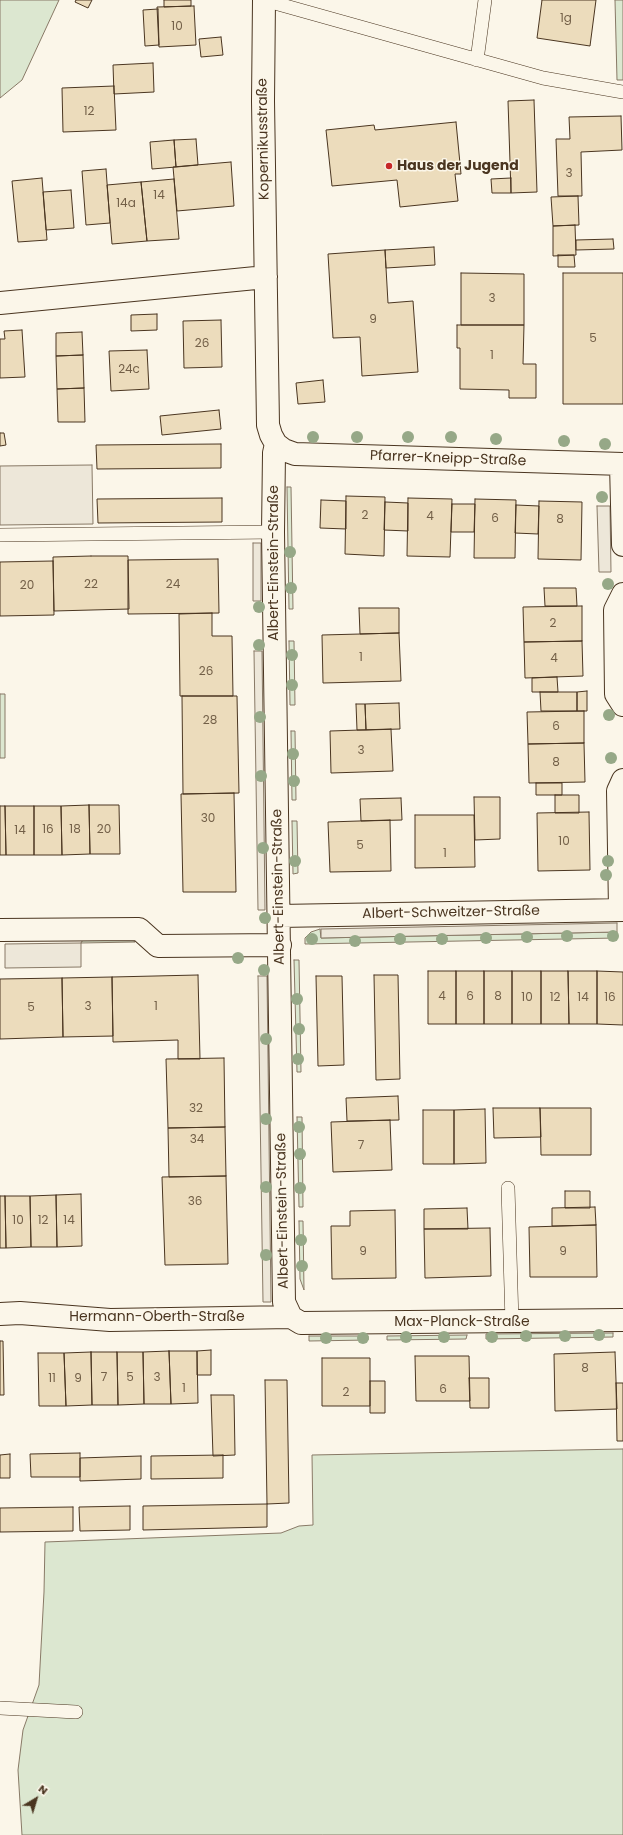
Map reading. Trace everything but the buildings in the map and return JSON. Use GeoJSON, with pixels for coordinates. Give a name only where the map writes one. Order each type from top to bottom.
{"type":"FeatureCollection","features":[{"type":"Feature","properties":{"kind":"street","name":"Kopernikusstraße"},"geometry":{"type":"LineString","coordinates":[[264,0],[263,101],[268,425],[276,444]]}},
{"type":"Feature","properties":{"kind":"street"},"geometry":{"type":"LineString","coordinates":[[0,303],[266,277]]}},
{"type":"Feature","properties":{"kind":"street","name":"Pfarrer-Kneipp-Straße"},"geometry":{"type":"LineString","coordinates":[[276,444],[284,450],[295,454],[622,464]]}},
{"type":"Feature","properties":{"kind":"street","name":"Albert-Einstein-Straße"},"geometry":{"type":"LineString","coordinates":[[276,444],[274,454],[273,532],[284,1302],[296,1320]]}},
{"type":"Feature","properties":{"kind":"street"},"geometry":{"type":"LineString","coordinates":[[622,464],[623,545]]}},
{"type":"Feature","properties":{"kind":"street"},"geometry":{"type":"LineString","coordinates":[[623,594],[615,610],[616,694],[623,705]]}},
{"type":"Feature","properties":{"kind":"street"},"geometry":{"type":"LineString","coordinates":[[622,909],[618,791],[623,780]]}},
{"type":"Feature","properties":{"kind":"street","name":"Albert-Schweitzer-Straße"},"geometry":{"type":"LineString","coordinates":[[279,916],[622,909]]}},
{"type":"Feature","properties":{"kind":"street"},"geometry":{"type":"LineString","coordinates":[[0,930],[139,929],[158,946],[280,945]]}},
{"type":"Feature","properties":{"kind":"street","name":"Hermann-Oberth-Straße"},"geometry":{"type":"LineString","coordinates":[[0,1314],[20,1313],[110,1320],[296,1320]]}},
{"type":"Feature","properties":{"kind":"street","name":"Max-Planck-Straße"},"geometry":{"type":"LineString","coordinates":[[296,1320],[512,1322],[623,1320]]}},
{"type":"Feature","properties":{"kind":"lane","name":"Kopernikusstraße"},"geometry":{"type":"LineString","coordinates":[[264,0],[543,78],[623,92]]}},
{"type":"Feature","properties":{"kind":"lane"},"geometry":{"type":"LineString","coordinates":[[477,60],[485,0]]}},
{"type":"Feature","properties":{"kind":"lane"},"geometry":{"type":"LineString","coordinates":[[0,535],[273,532]]}},
{"type":"Feature","properties":{"kind":"lane"},"geometry":{"type":"LineString","coordinates":[[508,1188],[512,1322]]}},
{"type":"Feature","properties":{"kind":"lane"},"geometry":{"type":"LineString","coordinates":[[0,1708],[76,1712]]}},
{"type":"Feature","properties":{"kind":"green space"},"geometry":{"type":"Polygon","coordinates":[[[0,0],[59,0],[22,80],[0,98],[0,0]]]}},
{"type":"Feature","properties":{"kind":"green space"},"geometry":{"type":"Polygon","coordinates":[[[615,0],[623,0],[623,80],[617,80],[615,0]]]}},
{"type":"Feature","properties":{"kind":"green space"},"geometry":{"type":"Polygon","coordinates":[[[287,487],[291,487],[293,609],[289,609],[287,487]]]}},
{"type":"Feature","properties":{"kind":"green space"},"geometry":{"type":"Polygon","coordinates":[[[289,641],[294,641],[295,705],[290,705],[289,641]]]}},
{"type":"Feature","properties":{"kind":"green space"},"geometry":{"type":"Polygon","coordinates":[[[0,694],[5,694],[5,758],[0,758],[0,694]]]}},
{"type":"Feature","properties":{"kind":"green space"},"geometry":{"type":"Polygon","coordinates":[[[291,731],[295,731],[296,800],[292,800],[291,731]]]}},
{"type":"Feature","properties":{"kind":"green space"},"geometry":{"type":"Polygon","coordinates":[[[292,821],[297,821],[298,873],[293,874],[292,821]]]}},
{"type":"Feature","properties":{"kind":"green space"},"geometry":{"type":"Polygon","coordinates":[[[320,929],[321,938],[617,932],[617,938],[305,944],[305,938],[311,932],[320,929]]]}},
{"type":"Feature","properties":{"kind":"green space"},"geometry":{"type":"Polygon","coordinates":[[[84,938],[130,938],[135,942],[81,943],[84,938]]]}},
{"type":"Feature","properties":{"kind":"green space"},"geometry":{"type":"Polygon","coordinates":[[[294,960],[299,960],[301,1072],[297,1072],[294,960]]]}},
{"type":"Feature","properties":{"kind":"green space"},"geometry":{"type":"Polygon","coordinates":[[[297,1117],[302,1117],[303,1207],[299,1207],[297,1117]]]}},
{"type":"Feature","properties":{"kind":"green space"},"geometry":{"type":"Polygon","coordinates":[[[299,1221],[303,1221],[304,1290],[300,1279],[299,1221]]]}},
{"type":"Feature","properties":{"kind":"green space"},"geometry":{"type":"Polygon","coordinates":[[[613,1333],[613,1337],[486,1339],[486,1334],[613,1333]]]}},
{"type":"Feature","properties":{"kind":"green space"},"geometry":{"type":"Polygon","coordinates":[[[467,1335],[466,1339],[387,1340],[387,1336],[467,1335]]]}},
{"type":"Feature","properties":{"kind":"green space"},"geometry":{"type":"Polygon","coordinates":[[[309,1336],[368,1336],[368,1340],[309,1341],[309,1336]]]}},
{"type":"Feature","properties":{"kind":"green space"},"geometry":{"type":"Polygon","coordinates":[[[623,1449],[623,1835],[22,1835],[18,1770],[23,1730],[39,1685],[45,1542],[281,1533],[299,1526],[313,1525],[312,1455],[623,1449]]]}},
{"type":"Feature","properties":{"kind":"shaded area"},"geometry":{"type":"Polygon","coordinates":[[[92,465],[93,524],[0,525],[0,466],[92,465]]]}},
{"type":"Feature","properties":{"kind":"shaded area"},"geometry":{"type":"Polygon","coordinates":[[[597,506],[610,506],[611,572],[599,572],[597,506]]]}},
{"type":"Feature","properties":{"kind":"shaded area"},"geometry":{"type":"Polygon","coordinates":[[[253,543],[261,543],[261,601],[253,601],[253,543]]]}},
{"type":"Feature","properties":{"kind":"shaded area"},"geometry":{"type":"Polygon","coordinates":[[[254,651],[262,651],[265,910],[258,910],[254,651]]]}},
{"type":"Feature","properties":{"kind":"shaded area"},"geometry":{"type":"Polygon","coordinates":[[[617,923],[617,932],[321,938],[321,929],[617,923]]]}},
{"type":"Feature","properties":{"kind":"shaded area"},"geometry":{"type":"Polygon","coordinates":[[[81,943],[81,967],[5,968],[5,944],[81,943]]]}},
{"type":"Feature","properties":{"kind":"shaded area"},"geometry":{"type":"Polygon","coordinates":[[[258,976],[267,976],[271,1302],[263,1302],[258,976]]]}},
{"type":"Feature","properties":{"kind":"place","name":"Haus der Jugend"},"geometry":{"type":"Point","coordinates":[389,166]}}]}
